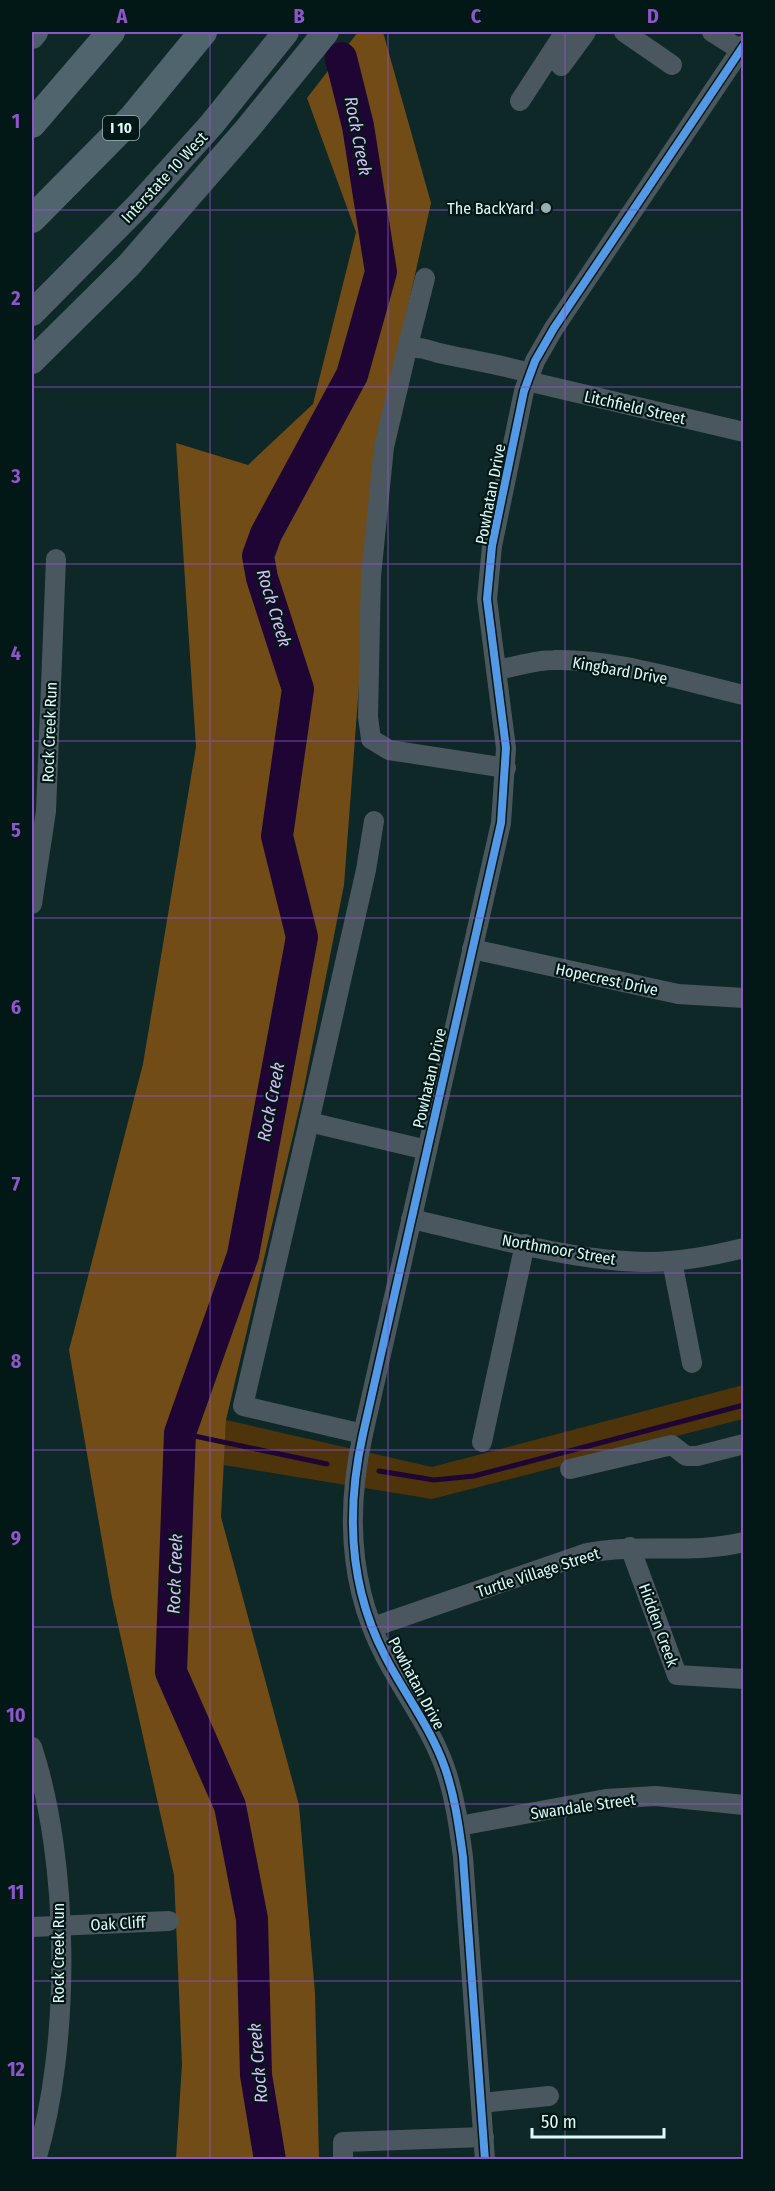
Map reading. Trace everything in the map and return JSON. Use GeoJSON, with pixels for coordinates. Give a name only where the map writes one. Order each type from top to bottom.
{"type":"FeatureCollection","features":[{"type":"Feature","properties":{"kind":"highway"},"geometry":{"type":"LineString","coordinates":[[32,124],[111,32]]}},
{"type":"Feature","properties":{"kind":"highway","name":"I 10"},"geometry":{"type":"LineString","coordinates":[[32,219],[134,116],[203,32]]}},
{"type":"Feature","properties":{"kind":"main road"},"geometry":{"type":"LineString","coordinates":[[32,36],[35,32]]}},
{"type":"Feature","properties":{"kind":"main road","name":"Interstate 10 West"},"geometry":{"type":"LineString","coordinates":[[32,313],[138,206],[212,124],[286,32]]}},
{"type":"Feature","properties":{"kind":"main road"},"geometry":{"type":"LineString","coordinates":[[32,361],[129,265],[248,128],[326,32]]}},
{"type":"Feature","properties":{"kind":"street"},"geometry":{"type":"LineString","coordinates":[[520,101],[564,32]]}},
{"type":"Feature","properties":{"kind":"street"},"geometry":{"type":"LineString","coordinates":[[561,66],[586,32]]}},
{"type":"Feature","properties":{"kind":"street"},"geometry":{"type":"LineString","coordinates":[[624,32],[672,65]]}},
{"type":"Feature","properties":{"kind":"street"},"geometry":{"type":"LineString","coordinates":[[712,32],[742,49]]}},
{"type":"Feature","properties":{"kind":"street","name":"Powhatan Drive"},"geometry":{"type":"LineString","coordinates":[[485,2160],[459,1826],[445,1768],[427,1728],[384,1655],[372,1627],[354,1562],[351,1530],[352,1497],[363,1434],[501,823],[506,768],[503,711],[490,633],[488,589],[492,546],[528,377],[561,319],[742,49]]}},
{"type":"Feature","properties":{"kind":"street"},"geometry":{"type":"LineString","coordinates":[[425,278],[384,447],[371,576],[368,717],[371,740],[388,750],[506,768]]}},
{"type":"Feature","properties":{"kind":"street","name":"Litchfield Street"},"geometry":{"type":"LineString","coordinates":[[407,349],[417,346],[446,355],[493,362],[528,377],[744,432]]}},
{"type":"Feature","properties":{"kind":"street","name":"Rock Creek Run"},"geometry":{"type":"LineString","coordinates":[[32,904],[56,559]]}},
{"type":"Feature","properties":{"kind":"street","name":"Kingbard Drive"},"geometry":{"type":"LineString","coordinates":[[496,670],[552,660],[573,660],[604,664],[744,695]]}},
{"type":"Feature","properties":{"kind":"street"},"geometry":{"type":"LineString","coordinates":[[363,1434],[243,1406],[366,870],[374,821]]}},
{"type":"Feature","properties":{"kind":"street","name":"Hopecrest Drive"},"geometry":{"type":"LineString","coordinates":[[472,949],[678,994],[744,998]]}},
{"type":"Feature","properties":{"kind":"street"},"geometry":{"type":"LineString","coordinates":[[309,1122],[427,1150]]}},
{"type":"Feature","properties":{"kind":"street","name":"Northmoor Street"},"geometry":{"type":"LineString","coordinates":[[411,1219],[525,1244],[618,1260],[672,1261],[744,1248]]}},
{"type":"Feature","properties":{"kind":"street"},"geometry":{"type":"LineString","coordinates":[[482,1442],[525,1244]]}},
{"type":"Feature","properties":{"kind":"street"},"geometry":{"type":"LineString","coordinates":[[672,1261],[692,1363]]}},
{"type":"Feature","properties":{"kind":"street"},"geometry":{"type":"LineString","coordinates":[[570,1469],[672,1445],[686,1456],[697,1456],[744,1444]]}},
{"type":"Feature","properties":{"kind":"street","name":"Turtle Village Street"},"geometry":{"type":"LineString","coordinates":[[372,1627],[587,1553],[630,1547],[694,1550],[744,1542]]}},
{"type":"Feature","properties":{"kind":"street","name":"Hidden Creek"},"geometry":{"type":"LineString","coordinates":[[630,1547],[677,1675],[744,1679]]}},
{"type":"Feature","properties":{"kind":"street","name":"Rock Creek Run"},"geometry":{"type":"LineString","coordinates":[[32,1747],[49,1821],[61,1926],[55,2066],[36,2160]]}},
{"type":"Feature","properties":{"kind":"street","name":"Swandale Street"},"geometry":{"type":"LineString","coordinates":[[459,1826],[606,1799],[656,1796],[744,1805]]}},
{"type":"Feature","properties":{"kind":"street","name":"Oak Cliff"},"geometry":{"type":"LineString","coordinates":[[32,1928],[170,1921]]}},
{"type":"Feature","properties":{"kind":"street"},"geometry":{"type":"LineString","coordinates":[[481,2103],[549,2096]]}},
{"type":"Feature","properties":{"kind":"street"},"geometry":{"type":"LineString","coordinates":[[343,2160],[343,2142],[483,2137]]}},
{"type":"Feature","properties":{"kind":"shaded area"},"geometry":{"type":"Polygon","coordinates":[[[358,32],[383,32],[431,203],[377,445],[344,885],[303,1093],[226,1420],[221,1517],[299,1805],[315,1993],[319,2159],[176,2159],[182,2064],[174,1875],[112,1598],[69,1350],[143,1064],[196,747],[176,443],[248,465],[313,404],[356,232],[307,98],[358,32]]]}},
{"type":"Feature","properties":{"kind":"shaded area"},"geometry":{"type":"Polygon","coordinates":[[[743,1385],[743,1419],[432,1499],[223,1465],[226,1420],[432,1467],[743,1385]]]}},
{"type":"Feature","properties":{"kind":"waterway","name":"Rock Creek"},"geometry":{"type":"LineString","coordinates":[[270,2160],[256,2075],[252,1919],[230,1806],[171,1672],[180,1433],[243,1255],[302,937],[277,836],[298,689],[262,578],[258,556],[266,534],[352,375],[381,272],[358,126],[341,58]]}},
{"type":"Feature","properties":{"kind":"waterway"},"geometry":{"type":"LineString","coordinates":[[379,1471],[434,1480],[474,1476],[744,1405]]}},
{"type":"Feature","properties":{"kind":"waterway"},"geometry":{"type":"LineString","coordinates":[[180,1433],[327,1464]]}},
{"type":"Feature","properties":{"kind":"cycle path"},"geometry":{"type":"LineString","coordinates":[[485,2160],[463,1857],[456,1812],[439,1753],[385,1656],[364,1602],[357,1575],[354,1547],[354,1491],[363,1434],[501,823],[506,748],[487,599],[492,546],[524,391],[535,361],[554,328],[744,45]]}},
{"type":"Feature","properties":{"kind":"place","name":"The BackYard"},"geometry":{"type":"Point","coordinates":[546,208]}}]}
